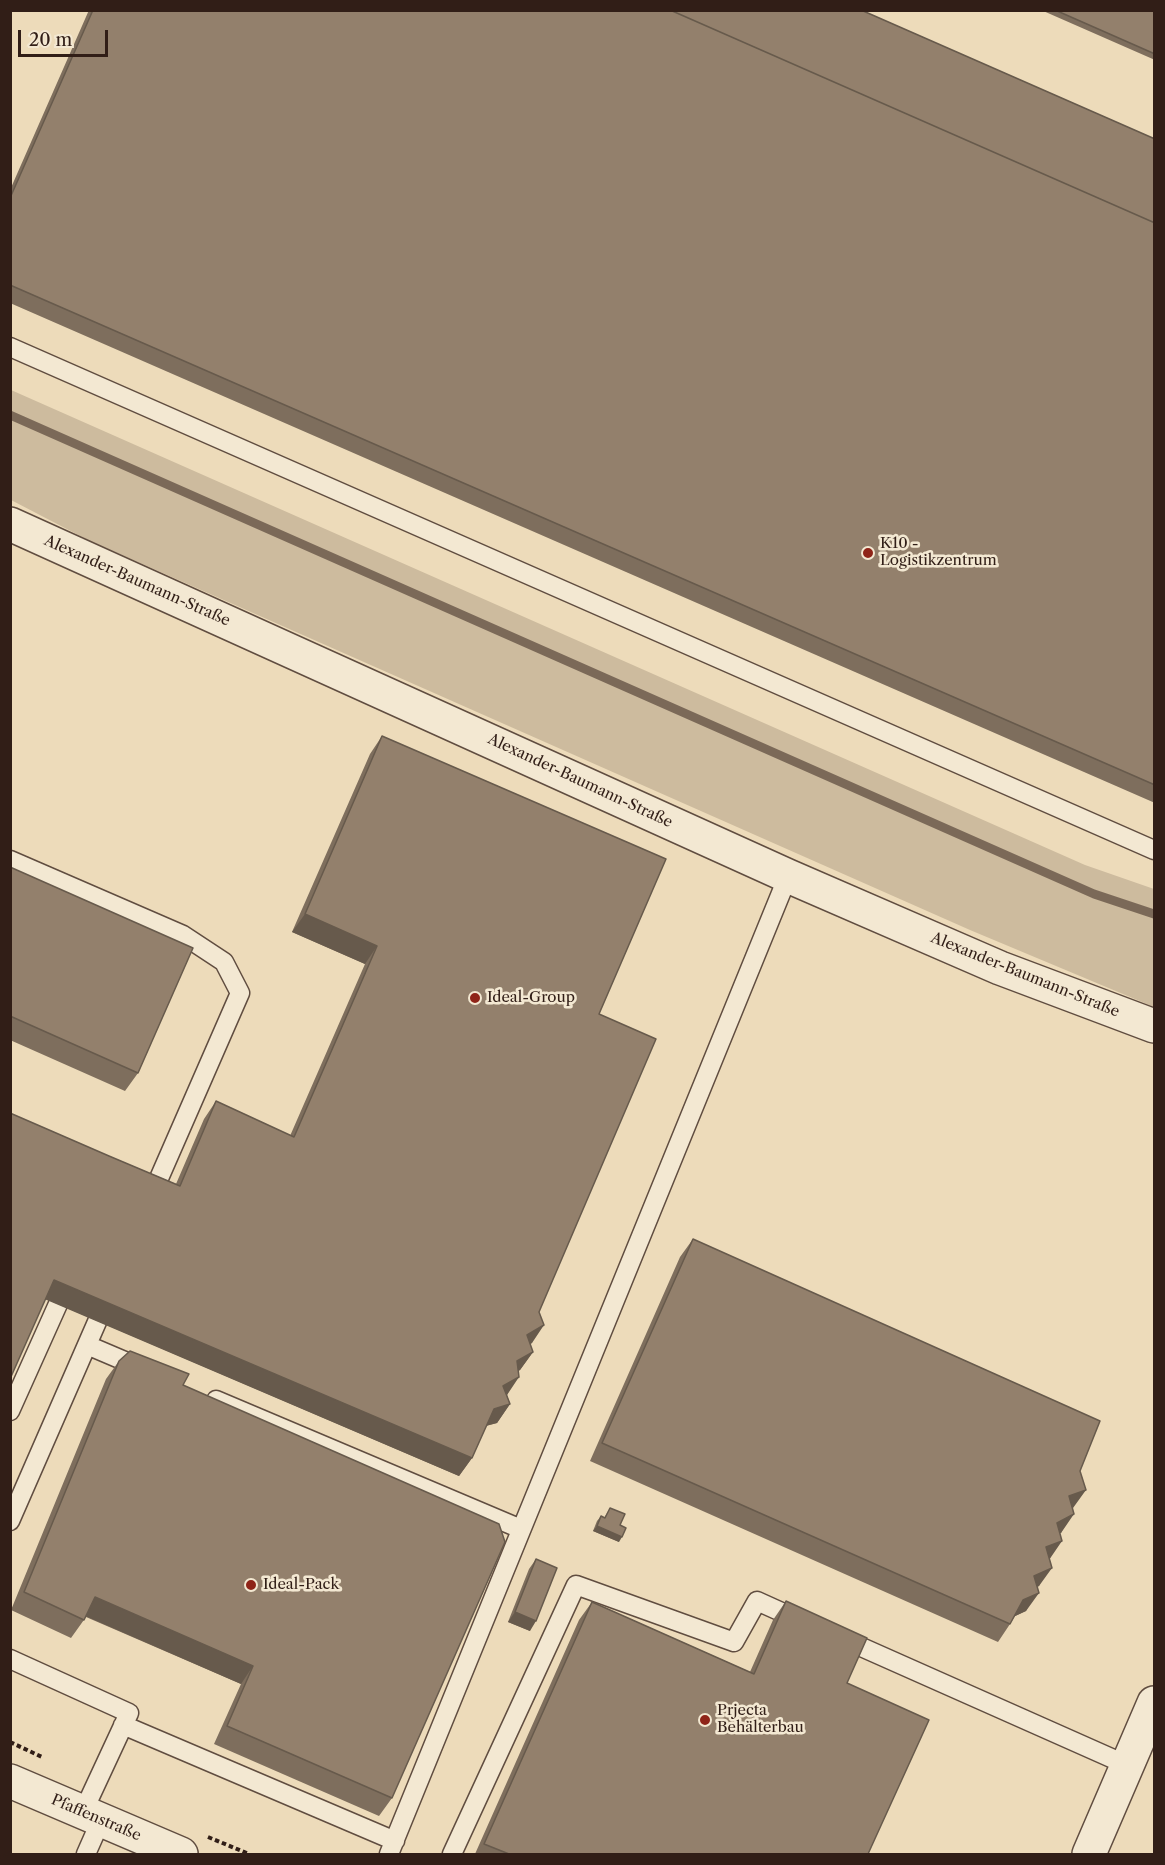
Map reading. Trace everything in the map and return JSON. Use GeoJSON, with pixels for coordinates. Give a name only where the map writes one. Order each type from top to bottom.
{"type":"FeatureCollection","features":[{"type":"Feature","properties":{"kind":"street","name":"Alexander-Baumann-Straße"},"geometry":{"type":"LineString","coordinates":[[10,524],[788,876],[1000,968],[1155,1026]]}},
{"type":"Feature","properties":{"kind":"street"},"geometry":{"type":"LineString","coordinates":[[1089,1854],[1155,1703]]}},
{"type":"Feature","properties":{"kind":"street","name":"Pfaffenstraße"},"geometry":{"type":"LineString","coordinates":[[10,1781],[181,1854]]}},
{"type":"Feature","properties":{"kind":"lane"},"geometry":{"type":"LineString","coordinates":[[10,347],[1155,850]]}},
{"type":"Feature","properties":{"kind":"lane"},"geometry":{"type":"LineString","coordinates":[[10,860],[183,935],[224,962],[240,993],[142,1218]]}},
{"type":"Feature","properties":{"kind":"lane"},"geometry":{"type":"LineString","coordinates":[[123,1725],[392,1847],[788,876]]}},
{"type":"Feature","properties":{"kind":"lane"},"geometry":{"type":"LineString","coordinates":[[136,1179],[156,1187]]}},
{"type":"Feature","properties":{"kind":"lane"},"geometry":{"type":"LineString","coordinates":[[10,1411],[74,1269]]}},
{"type":"Feature","properties":{"kind":"lane"},"geometry":{"type":"LineString","coordinates":[[10,1521],[114,1282]]}},
{"type":"Feature","properties":{"kind":"lane"},"geometry":{"type":"LineString","coordinates":[[87,1345],[152,1373]]}},
{"type":"Feature","properties":{"kind":"lane"},"geometry":{"type":"LineString","coordinates":[[196,1391],[521,1529]]}},
{"type":"Feature","properties":{"kind":"lane"},"geometry":{"type":"LineString","coordinates":[[452,1854],[576,1585],[734,1642],[757,1601],[1128,1765]]}},
{"type":"Feature","properties":{"kind":"lane"},"geometry":{"type":"LineString","coordinates":[[10,1659],[129,1713],[92,1816],[86,1854]]}},
{"type":"Feature","properties":{"kind":"shaded area"},"geometry":{"type":"Polygon","coordinates":[[[11,390],[1085,865],[1154,889],[1154,1007],[970,930],[88,540],[11,500],[11,390]]]}},
{"type":"Feature","properties":{"kind":"building","name":"K10 - Logistikzentrum"},"geometry":{"type":"Polygon","coordinates":[[[93,10],[670,10],[1155,223],[1155,785],[10,285],[10,198],[93,10]]]}},
{"type":"Feature","properties":{"kind":"building"},"geometry":{"type":"Polygon","coordinates":[[[670,10],[861,10],[1155,139],[1155,223],[670,10]]]}},
{"type":"Feature","properties":{"kind":"building"},"geometry":{"type":"Polygon","coordinates":[[[1055,10],[1155,10],[1155,54],[1055,10]]]}},
{"type":"Feature","properties":{"kind":"building"},"geometry":{"type":"Polygon","coordinates":[[[382,736],[666,859],[599,1014],[656,1039],[539,1312],[544,1325],[527,1335],[533,1352],[517,1361],[519,1377],[503,1386],[510,1404],[494,1409],[472,1458],[54,1280],[10,1379],[10,1113],[180,1186],[216,1101],[294,1137],[377,946],[305,914],[382,736]]]}},
{"type":"Feature","properties":{"kind":"building"},"geometry":{"type":"Polygon","coordinates":[[[10,867],[193,948],[138,1073],[10,1016],[10,867]]]}},
{"type":"Feature","properties":{"kind":"building"},"geometry":{"type":"Polygon","coordinates":[[[693,1239],[1100,1421],[1080,1471],[1086,1490],[1069,1496],[1074,1514],[1057,1523],[1062,1541],[1046,1547],[1052,1568],[1034,1576],[1039,1593],[1023,1600],[1010,1624],[602,1443],[693,1239]]]}},
{"type":"Feature","properties":{"kind":"building","name":"Ideal-Pack"},"geometry":{"type":"Polygon","coordinates":[[[130,1351],[189,1374],[183,1385],[499,1524],[505,1542],[392,1798],[227,1726],[253,1666],[95,1597],[84,1620],[24,1592],[119,1361],[130,1351]]]}},
{"type":"Feature","properties":{"kind":"building"},"geometry":{"type":"Polygon","coordinates":[[[610,1508],[625,1514],[620,1525],[626,1528],[622,1537],[597,1526],[601,1516],[605,1518],[610,1508]]]}},
{"type":"Feature","properties":{"kind":"building"},"geometry":{"type":"Polygon","coordinates":[[[536,1559],[557,1568],[536,1621],[515,1612],[536,1559]]]}},
{"type":"Feature","properties":{"kind":"building","name":"Prjecta Behälterbau"},"geometry":{"type":"Polygon","coordinates":[[[786,1601],[867,1638],[847,1683],[929,1720],[868,1854],[509,1854],[484,1844],[592,1602],[754,1674],[786,1601]]]}},
{"type":"Feature","properties":{"kind":"waterway"},"geometry":{"type":"LineString","coordinates":[[10,415],[1094,894],[1154,914]]}},
{"type":"Feature","properties":{"kind":"place","name":"K10 - Logistikzentrum"},"geometry":{"type":"Point","coordinates":[868,553]}},
{"type":"Feature","properties":{"kind":"place","name":"Ideal-Group"},"geometry":{"type":"Point","coordinates":[475,998]}},
{"type":"Feature","properties":{"kind":"place","name":"Ideal-Pack"},"geometry":{"type":"Point","coordinates":[251,1585]}},
{"type":"Feature","properties":{"kind":"place","name":"Prjecta Behälterbau"},"geometry":{"type":"Point","coordinates":[705,1720]}}]}
